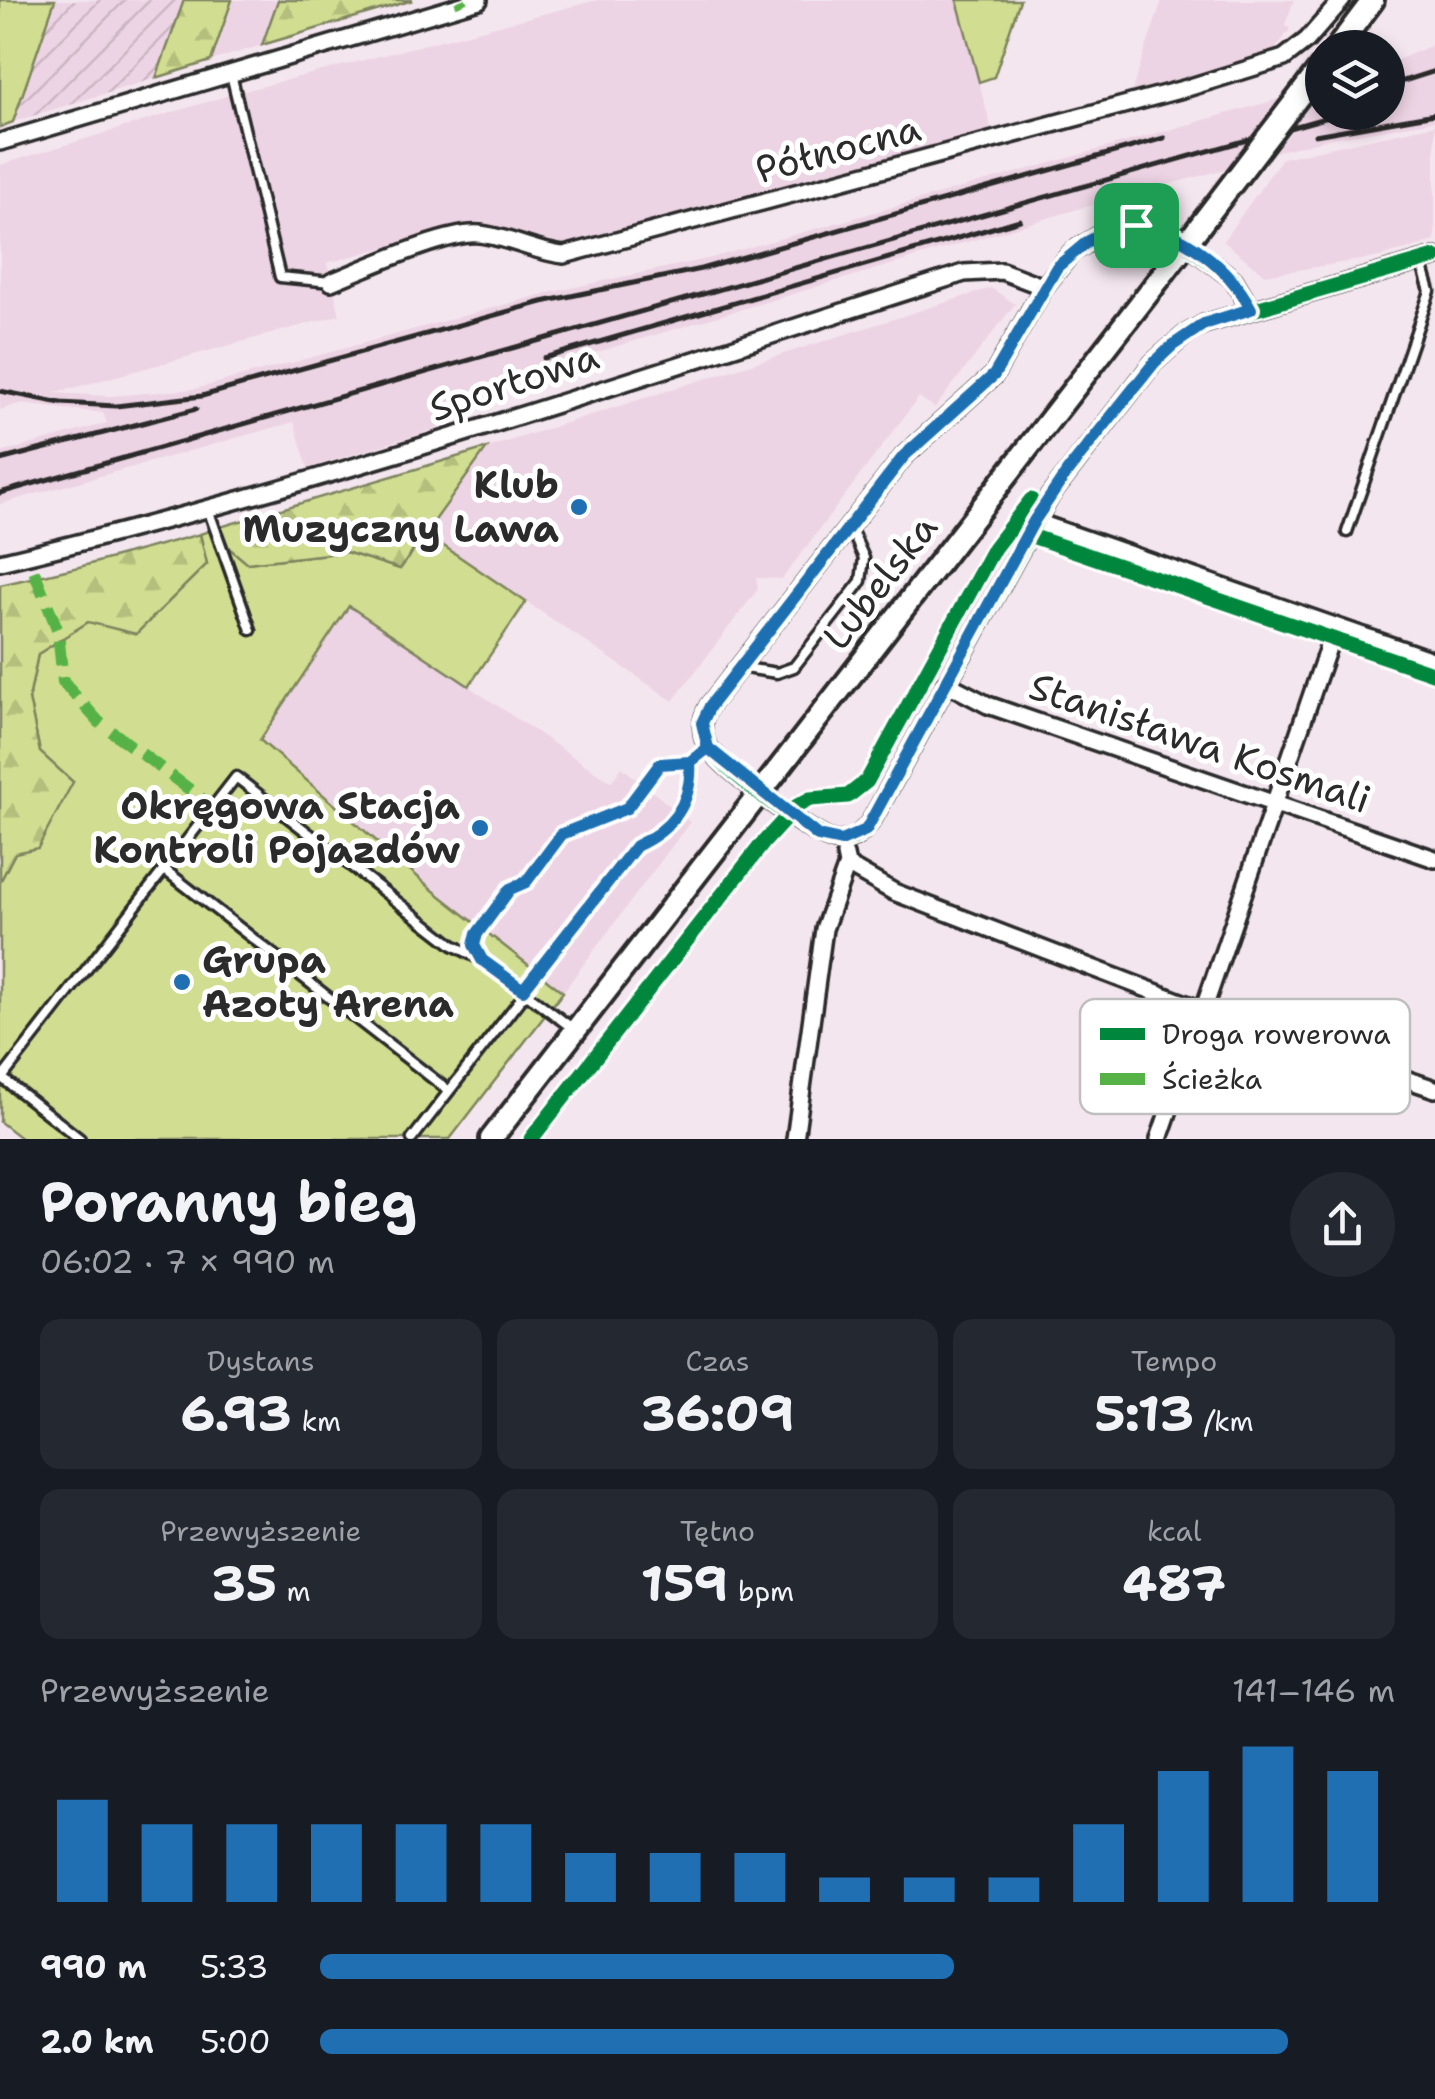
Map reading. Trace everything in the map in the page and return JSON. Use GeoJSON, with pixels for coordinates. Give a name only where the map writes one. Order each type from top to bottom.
{"type":"FeatureCollection","features":[{"type":"Feature","properties":{"kind":"main road"},"geometry":{"type":"LineString","coordinates":[[1350,30],[1373,0]]}},
{"type":"Feature","properties":{"kind":"main road","name":"Lubelska"},"geometry":{"type":"LineString","coordinates":[[491,1139],[1305,88]]}},
{"type":"Feature","properties":{"kind":"street"},"geometry":{"type":"LineString","coordinates":[[0,142],[479,0]]}},
{"type":"Feature","properties":{"kind":"street","name":"Północna"},"geometry":{"type":"LineString","coordinates":[[331,282],[440,242],[478,233],[542,253],[564,255],[1187,88],[1284,58],[1307,40],[1342,0]]}},
{"type":"Feature","properties":{"kind":"street"},"geometry":{"type":"LineString","coordinates":[[1251,309],[1233,279],[1177,237],[1157,227],[1119,228],[1087,242],[1057,267],[994,375],[904,456],[739,667],[706,712],[702,723],[708,748],[818,836],[841,841],[866,830],[1034,521],[1067,472],[1154,363],[1186,334],[1204,324],[1428,259]]}},
{"type":"Feature","properties":{"kind":"street","name":"Sportowa"},"geometry":{"type":"LineString","coordinates":[[0,562],[343,470],[964,273],[1002,271],[1044,287]]}},
{"type":"Feature","properties":{"kind":"street"},"geometry":{"type":"LineString","coordinates":[[1034,521],[1435,661]]}},
{"type":"Feature","properties":{"kind":"street"},"geometry":{"type":"LineString","coordinates":[[1206,999],[1334,627]]}},
{"type":"Feature","properties":{"kind":"street","name":"Stanisława Kosmali"},"geometry":{"type":"LineString","coordinates":[[946,682],[988,704],[1435,859]]}},
{"type":"Feature","properties":{"kind":"street"},"geometry":{"type":"LineString","coordinates":[[795,1139],[824,929],[847,865],[841,841]]}},
{"type":"Feature","properties":{"kind":"street"},"geometry":{"type":"LineString","coordinates":[[847,865],[894,892],[1173,999]]}},
{"type":"Feature","properties":{"kind":"street"},"geometry":{"type":"LineString","coordinates":[[1410,1080],[1435,1088]]}},
{"type":"Feature","properties":{"kind":"street"},"geometry":{"type":"LineString","coordinates":[[1159,1139],[1167,1114]]}},
{"type":"Feature","properties":{"kind":"lane"},"geometry":{"type":"LineString","coordinates":[[231,73],[280,277],[331,282]]}},
{"type":"Feature","properties":{"kind":"lane"},"geometry":{"type":"LineString","coordinates":[[1347,532],[1430,291],[1428,259]]}},
{"type":"Feature","properties":{"kind":"lane"},"geometry":{"type":"LineString","coordinates":[[208,509],[251,630]]}},
{"type":"Feature","properties":{"kind":"lane"},"geometry":{"type":"LineString","coordinates":[[739,667],[777,674],[794,667],[861,581],[864,558],[850,525]]}},
{"type":"Feature","properties":{"kind":"lane"},"geometry":{"type":"LineString","coordinates":[[482,960],[474,945],[477,934],[510,889],[526,882],[562,834],[627,808],[660,764],[690,762],[708,748]]}},
{"type":"Feature","properties":{"kind":"lane"},"geometry":{"type":"LineString","coordinates":[[427,1139],[415,1135],[524,991],[636,846],[658,836],[679,811],[692,785],[690,762]]}},
{"type":"Feature","properties":{"kind":"lane"},"geometry":{"type":"LineString","coordinates":[[80,1139],[2,1078],[236,777],[453,945],[482,960],[576,1030]]}},
{"type":"Feature","properties":{"kind":"lane"},"geometry":{"type":"LineString","coordinates":[[165,870],[449,1090]]}},
{"type":"Feature","properties":{"kind":"shaded area"},"geometry":{"type":"Polygon","coordinates":[[[55,0],[184,0],[156,78],[13,122],[55,0]]]}},
{"type":"Feature","properties":{"kind":"shaded area"},"geometry":{"type":"Polygon","coordinates":[[[232,0],[278,0],[262,45],[211,61],[232,0]]]}},
{"type":"Feature","properties":{"kind":"shaded area"},"geometry":{"type":"Polygon","coordinates":[[[597,0],[957,0],[992,131],[559,245],[474,223],[327,263],[340,315],[55,393],[109,396],[195,389],[547,293],[711,258],[1279,99],[1226,169],[1078,209],[477,388],[436,429],[308,468],[294,422],[0,504],[0,453],[107,423],[103,413],[18,404],[0,410],[0,165],[236,93],[597,0]]]}},
{"type":"Feature","properties":{"kind":"shaded area"},"geometry":{"type":"Polygon","coordinates":[[[1162,0],[1294,0],[1285,25],[1290,29],[1272,54],[1131,93],[1162,0]]]}},
{"type":"Feature","properties":{"kind":"shaded area"},"geometry":{"type":"Polygon","coordinates":[[[1435,44],[1435,121],[1405,126],[1405,57],[1435,44]]]}},
{"type":"Feature","properties":{"kind":"shaded area"},"geometry":{"type":"Polygon","coordinates":[[[1305,112],[1305,130],[1382,130],[1328,139],[1275,152],[1305,112]]]}},
{"type":"Feature","properties":{"kind":"shaded area"},"geometry":{"type":"Polygon","coordinates":[[[1435,125],[1435,241],[1380,257],[1265,275],[1223,241],[1282,158],[1435,125]]]}},
{"type":"Feature","properties":{"kind":"shaded area"},"geometry":{"type":"Polygon","coordinates":[[[991,288],[1015,304],[935,408],[919,397],[782,579],[756,578],[758,589],[673,701],[426,534],[487,448],[991,288]]]}},
{"type":"Feature","properties":{"kind":"shaded area"},"geometry":{"type":"Polygon","coordinates":[[[349,606],[611,782],[622,767],[690,822],[563,992],[434,891],[260,740],[349,606]]]}},
{"type":"Feature","properties":{"kind":"green space"},"geometry":{"type":"Polygon","coordinates":[[[0,0],[55,0],[13,122],[0,127],[0,0]]]}},
{"type":"Feature","properties":{"kind":"green space"},"geometry":{"type":"Polygon","coordinates":[[[184,0],[232,0],[211,61],[156,78],[184,0]]]}},
{"type":"Feature","properties":{"kind":"green space"},"geometry":{"type":"Polygon","coordinates":[[[278,0],[413,0],[262,45],[278,0]]]}},
{"type":"Feature","properties":{"kind":"green space"},"geometry":{"type":"Polygon","coordinates":[[[957,0],[1020,0],[994,77],[979,82],[957,0]]]}},
{"type":"Feature","properties":{"kind":"green space"},"geometry":{"type":"Polygon","coordinates":[[[487,448],[400,569],[346,552],[247,563],[229,548],[220,527],[487,448]]]}},
{"type":"Feature","properties":{"kind":"green space"},"geometry":{"type":"Polygon","coordinates":[[[220,527],[229,548],[247,563],[346,552],[400,569],[426,534],[526,602],[469,686],[349,606],[260,740],[434,891],[563,992],[450,1139],[22,1139],[0,1122],[0,882],[15,853],[73,782],[40,753],[29,699],[38,654],[88,622],[207,564],[200,534],[220,527]]]}},
{"type":"Feature","properties":{"kind":"green space"},"geometry":{"type":"Polygon","coordinates":[[[200,534],[207,564],[136,634],[88,622],[38,654],[29,699],[40,752],[73,782],[38,848],[15,853],[0,882],[0,585],[200,534]]]}},
{"type":"Feature","properties":{"kind":"railway"},"geometry":{"type":"LineString","coordinates":[[1405,81],[1435,71]]}},
{"type":"Feature","properties":{"kind":"railway"},"geometry":{"type":"LineString","coordinates":[[1315,135],[1435,114]]}},
{"type":"Feature","properties":{"kind":"railway"},"geometry":{"type":"LineString","coordinates":[[0,493],[1305,124]]}},
{"type":"Feature","properties":{"kind":"railway"},"geometry":{"type":"LineString","coordinates":[[0,391],[61,403],[116,406],[202,396],[542,302],[701,269],[1164,138]]}},
{"type":"Feature","properties":{"kind":"railway"},"geometry":{"type":"LineString","coordinates":[[544,358],[1020,220]]}},
{"type":"Feature","properties":{"kind":"railway"},"geometry":{"type":"LineString","coordinates":[[0,460],[196,409]]}},
{"type":"Feature","properties":{"kind":"marked path"},"geometry":{"type":"LineString","coordinates":[[460,0],[462,5]]}},
{"type":"Feature","properties":{"kind":"marked path"},"geometry":{"type":"LineString","coordinates":[[34,571],[58,631],[63,682],[99,722],[213,807]]}},
{"type":"Feature","properties":{"kind":"cycle path"},"geometry":{"type":"LineString","coordinates":[[1251,309],[1233,279],[1177,237],[1157,227],[1136,225],[1102,234],[1072,252],[1044,287],[994,375],[904,456],[709,706],[702,728],[713,753],[745,782],[824,837],[836,841],[858,835],[873,818],[1050,496],[1153,363],[1204,324],[1435,257]]}},
{"type":"Feature","properties":{"kind":"cycle path"},"geometry":{"type":"LineString","coordinates":[[531,1139],[763,843],[797,806],[810,799],[848,796],[867,781],[994,548],[1031,500]]}},
{"type":"Feature","properties":{"kind":"cycle path"},"geometry":{"type":"LineString","coordinates":[[1014,530],[1435,674]]}},
{"type":"Feature","properties":{"kind":"place","name":"Klub Muzyczny Lawa"},"geometry":{"type":"Point","coordinates":[579,507]}},
{"type":"Feature","properties":{"kind":"place","name":"Okręgowa Stacja Kontroli Pojazdów"},"geometry":{"type":"Point","coordinates":[480,828]}},
{"type":"Feature","properties":{"kind":"place","name":"Grupa Azoty Arena"},"geometry":{"type":"Point","coordinates":[182,982]}},
{"type":"Feature","properties":{"kind":"route"},"geometry":{"type":"LineString","coordinates":[[1136,225],[1102,234],[1072,252],[1057,267],[994,375],[904,456],[710,706],[702,723],[708,748],[690,762],[660,764],[627,808],[562,834],[526,882],[510,889],[477,934],[474,945],[482,960],[523,990],[636,846],[658,836],[679,811],[692,785],[690,762],[708,748],[818,836],[841,841],[866,830],[1034,521],[1067,472],[1154,363],[1173,345],[1204,324],[1251,309],[1233,279],[1221,269],[1177,237],[1157,227],[1136,225]]}}]}
